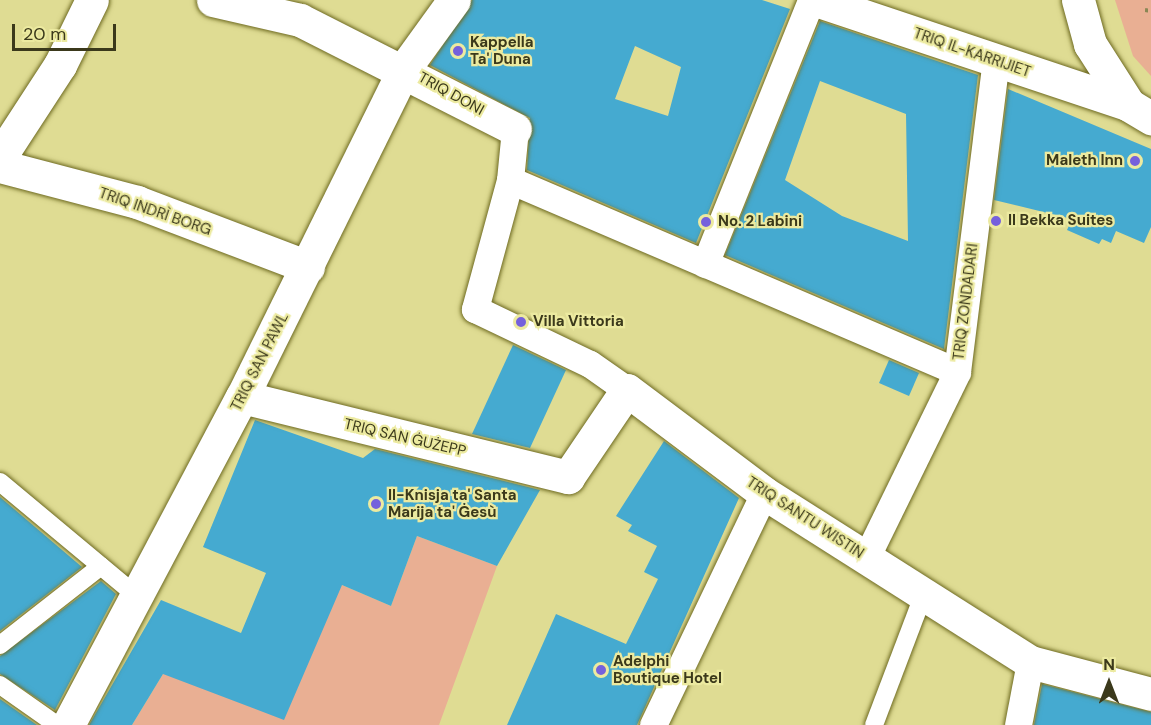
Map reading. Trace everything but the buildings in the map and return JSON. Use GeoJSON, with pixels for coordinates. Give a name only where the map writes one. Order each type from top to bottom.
{"type":"FeatureCollection","features":[{"type":"Feature","properties":{"kind":"street"},"geometry":{"type":"LineString","coordinates":[[0,157],[60,66],[92,0]]}},
{"type":"Feature","properties":{"kind":"street","name":"TRIQ DONI"},"geometry":{"type":"LineString","coordinates":[[213,0],[300,20],[404,69],[515,129],[510,180],[475,309]]}},
{"type":"Feature","properties":{"kind":"street","name":"TRIQ SAN PAWL"},"geometry":{"type":"LineString","coordinates":[[68,725],[139,598],[242,397],[404,69],[454,0]]}},
{"type":"Feature","properties":{"kind":"street"},"geometry":{"type":"LineString","coordinates":[[705,264],[813,0]]}},
{"type":"Feature","properties":{"kind":"street","name":"TRIQ IL-KARRIJIET"},"geometry":{"type":"LineString","coordinates":[[813,0],[1140,111]]}},
{"type":"Feature","properties":{"kind":"street"},"geometry":{"type":"LineString","coordinates":[[1078,0],[1090,44],[1140,111]]}},
{"type":"Feature","properties":{"kind":"street","name":"TRIQ ZONDADARI"},"geometry":{"type":"LineString","coordinates":[[866,558],[957,372],[996,62]]}},
{"type":"Feature","properties":{"kind":"street","name":"TRIQ INDRÌ BORG"},"geometry":{"type":"LineString","coordinates":[[0,166],[137,202],[308,267]]}},
{"type":"Feature","properties":{"kind":"street"},"geometry":{"type":"LineString","coordinates":[[510,180],[957,372]]}},
{"type":"Feature","properties":{"kind":"street","name":"TRIQ SANTU WISTIN"},"geometry":{"type":"LineString","coordinates":[[475,309],[590,364],[764,493],[866,558],[925,591],[1030,662],[1151,694]]}},
{"type":"Feature","properties":{"kind":"street","name":"TRIQ SAN ĠUŻEPP"},"geometry":{"type":"LineString","coordinates":[[242,397],[568,477],[627,390]]}},
{"type":"Feature","properties":{"kind":"street"},"geometry":{"type":"LineString","coordinates":[[653,725],[764,493]]}},
{"type":"Feature","properties":{"kind":"street"},"geometry":{"type":"LineString","coordinates":[[1018,725],[1030,662]]}},
{"type":"Feature","properties":{"kind":"lane"},"geometry":{"type":"LineString","coordinates":[[0,482],[139,598]]}},
{"type":"Feature","properties":{"kind":"lane"},"geometry":{"type":"LineString","coordinates":[[0,645],[101,566]]}},
{"type":"Feature","properties":{"kind":"lane"},"geometry":{"type":"LineString","coordinates":[[874,725],[925,591]]}},
{"type":"Feature","properties":{"kind":"lane"},"geometry":{"type":"LineString","coordinates":[[0,686],[57,725]]}},
{"type":"Feature","properties":{"kind":"path"},"geometry":{"type":"LineString","coordinates":[[1145,10],[1151,11]]}},
{"type":"Feature","properties":{"kind":"shaded area"},"geometry":{"type":"Polygon","coordinates":[[[1115,0],[1151,0],[1151,76],[1133,56],[1115,0]]]}},
{"type":"Feature","properties":{"kind":"shaded area"},"geometry":{"type":"Polygon","coordinates":[[[417,536],[497,566],[439,725],[132,725],[163,674],[342,585],[391,606],[417,536]]]}},
{"type":"Feature","properties":{"kind":"place","name":"Kappella Ta' Duna"},"geometry":{"type":"Point","coordinates":[458,51]}},
{"type":"Feature","properties":{"kind":"place","name":"Maleth Inn"},"geometry":{"type":"Point","coordinates":[1135,161]}},
{"type":"Feature","properties":{"kind":"place","name":"Il Bekka Suites"},"geometry":{"type":"Point","coordinates":[996,221]}},
{"type":"Feature","properties":{"kind":"place","name":"No. 2 Labini"},"geometry":{"type":"Point","coordinates":[706,222]}},
{"type":"Feature","properties":{"kind":"place","name":"Villa Vittoria"},"geometry":{"type":"Point","coordinates":[521,322]}},
{"type":"Feature","properties":{"kind":"place","name":"Il-Knisja ta' Santa Marija ta' Ġesù"},"geometry":{"type":"Point","coordinates":[376,504]}},
{"type":"Feature","properties":{"kind":"place","name":"Adelphi Boutique Hotel"},"geometry":{"type":"Point","coordinates":[601,670]}}]}
